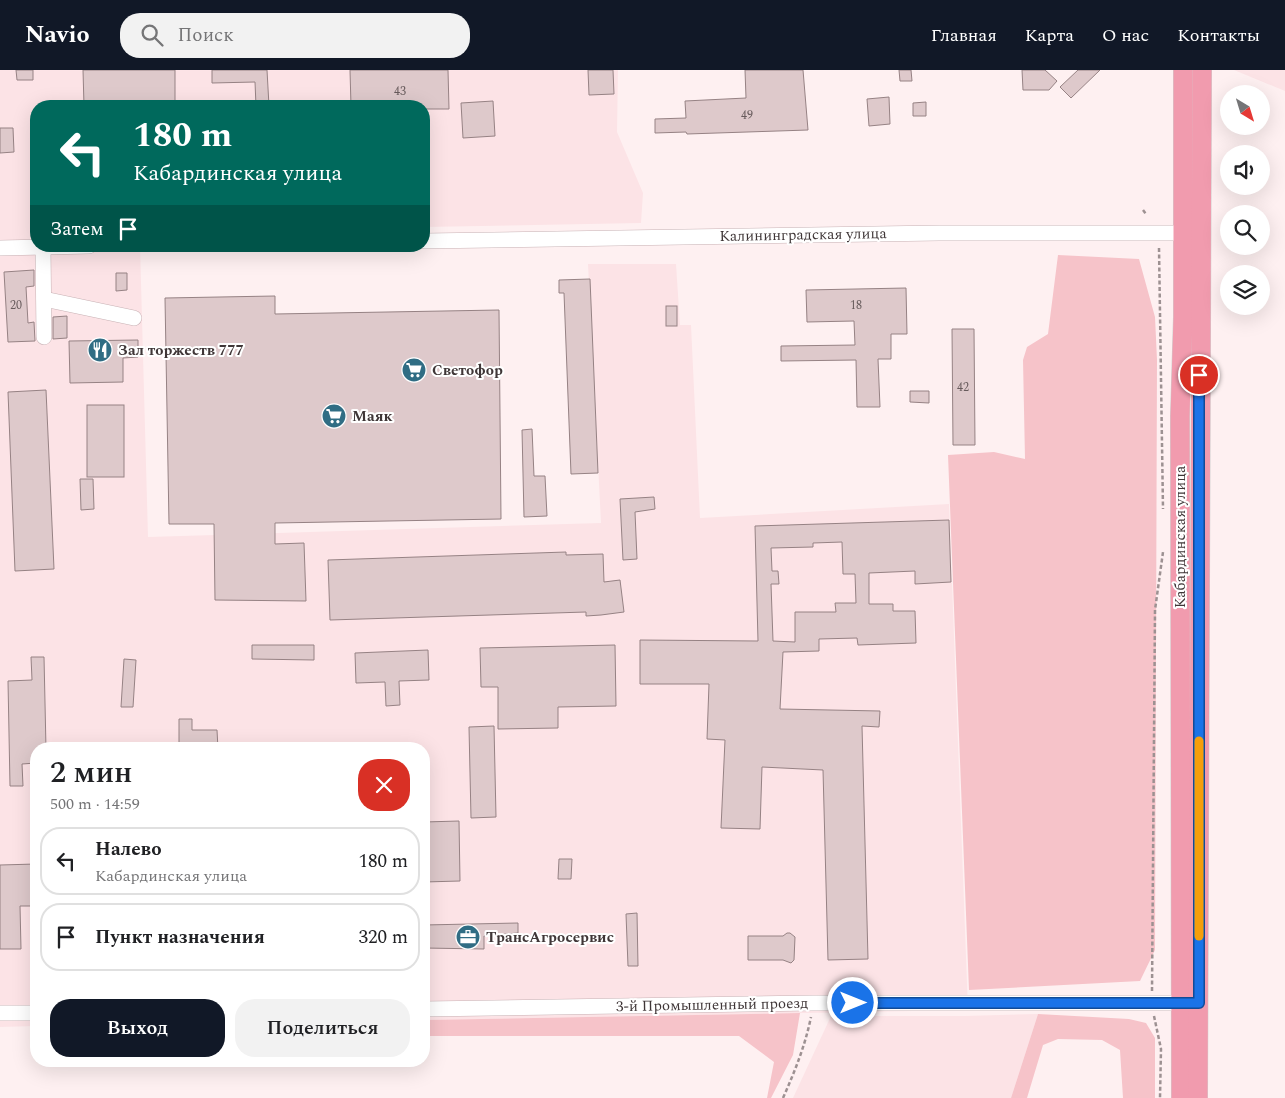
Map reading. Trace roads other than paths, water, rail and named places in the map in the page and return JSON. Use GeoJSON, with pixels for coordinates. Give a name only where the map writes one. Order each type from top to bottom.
{"type":"FeatureCollection","features":[{"type":"Feature","properties":{"kind":"main road","name":"Кабардинская улица"},"geometry":{"type":"LineString","coordinates":[[1183,70],[1191,233]]}},
{"type":"Feature","properties":{"kind":"main road","name":"Кабардинская улица"},"geometry":{"type":"LineString","coordinates":[[1190,1003],[1180,416],[1202,70]]}},
{"type":"Feature","properties":{"kind":"main road"},"geometry":{"type":"LineString","coordinates":[[1181,1098],[1190,1003]]}},
{"type":"Feature","properties":{"kind":"main road"},"geometry":{"type":"LineString","coordinates":[[1190,1003],[1198,1098]]}},
{"type":"Feature","properties":{"kind":"street","name":"Калининградская улица"},"geometry":{"type":"LineString","coordinates":[[430,241],[939,233],[1191,233]]}},
{"type":"Feature","properties":{"kind":"street"},"geometry":{"type":"LineString","coordinates":[[0,248],[30,247]]}},
{"type":"Feature","properties":{"kind":"street"},"geometry":{"type":"LineString","coordinates":[[43,252],[44,337]]}},
{"type":"Feature","properties":{"kind":"street"},"geometry":{"type":"LineString","coordinates":[[44,299],[134,318]]}},
{"type":"Feature","properties":{"kind":"street","name":"3-й Промышленный проезд"},"geometry":{"type":"LineString","coordinates":[[430,1010],[813,1003],[1190,1003]]}},
{"type":"Feature","properties":{"kind":"street"},"geometry":{"type":"LineString","coordinates":[[0,1013],[30,1013]]}},
{"type":"Feature","properties":{"kind":"place","name":"Зал торжеств 777"},"geometry":{"type":"Point","coordinates":[100,350]}},
{"type":"Feature","properties":{"kind":"place","name":"Светофор"},"geometry":{"type":"Point","coordinates":[414,370]}},
{"type":"Feature","properties":{"kind":"place","name":"Маяк"},"geometry":{"type":"Point","coordinates":[334,416]}},
{"type":"Feature","properties":{"kind":"place","name":"ТрансАгросервис"},"geometry":{"type":"Point","coordinates":[468,937]}}]}
